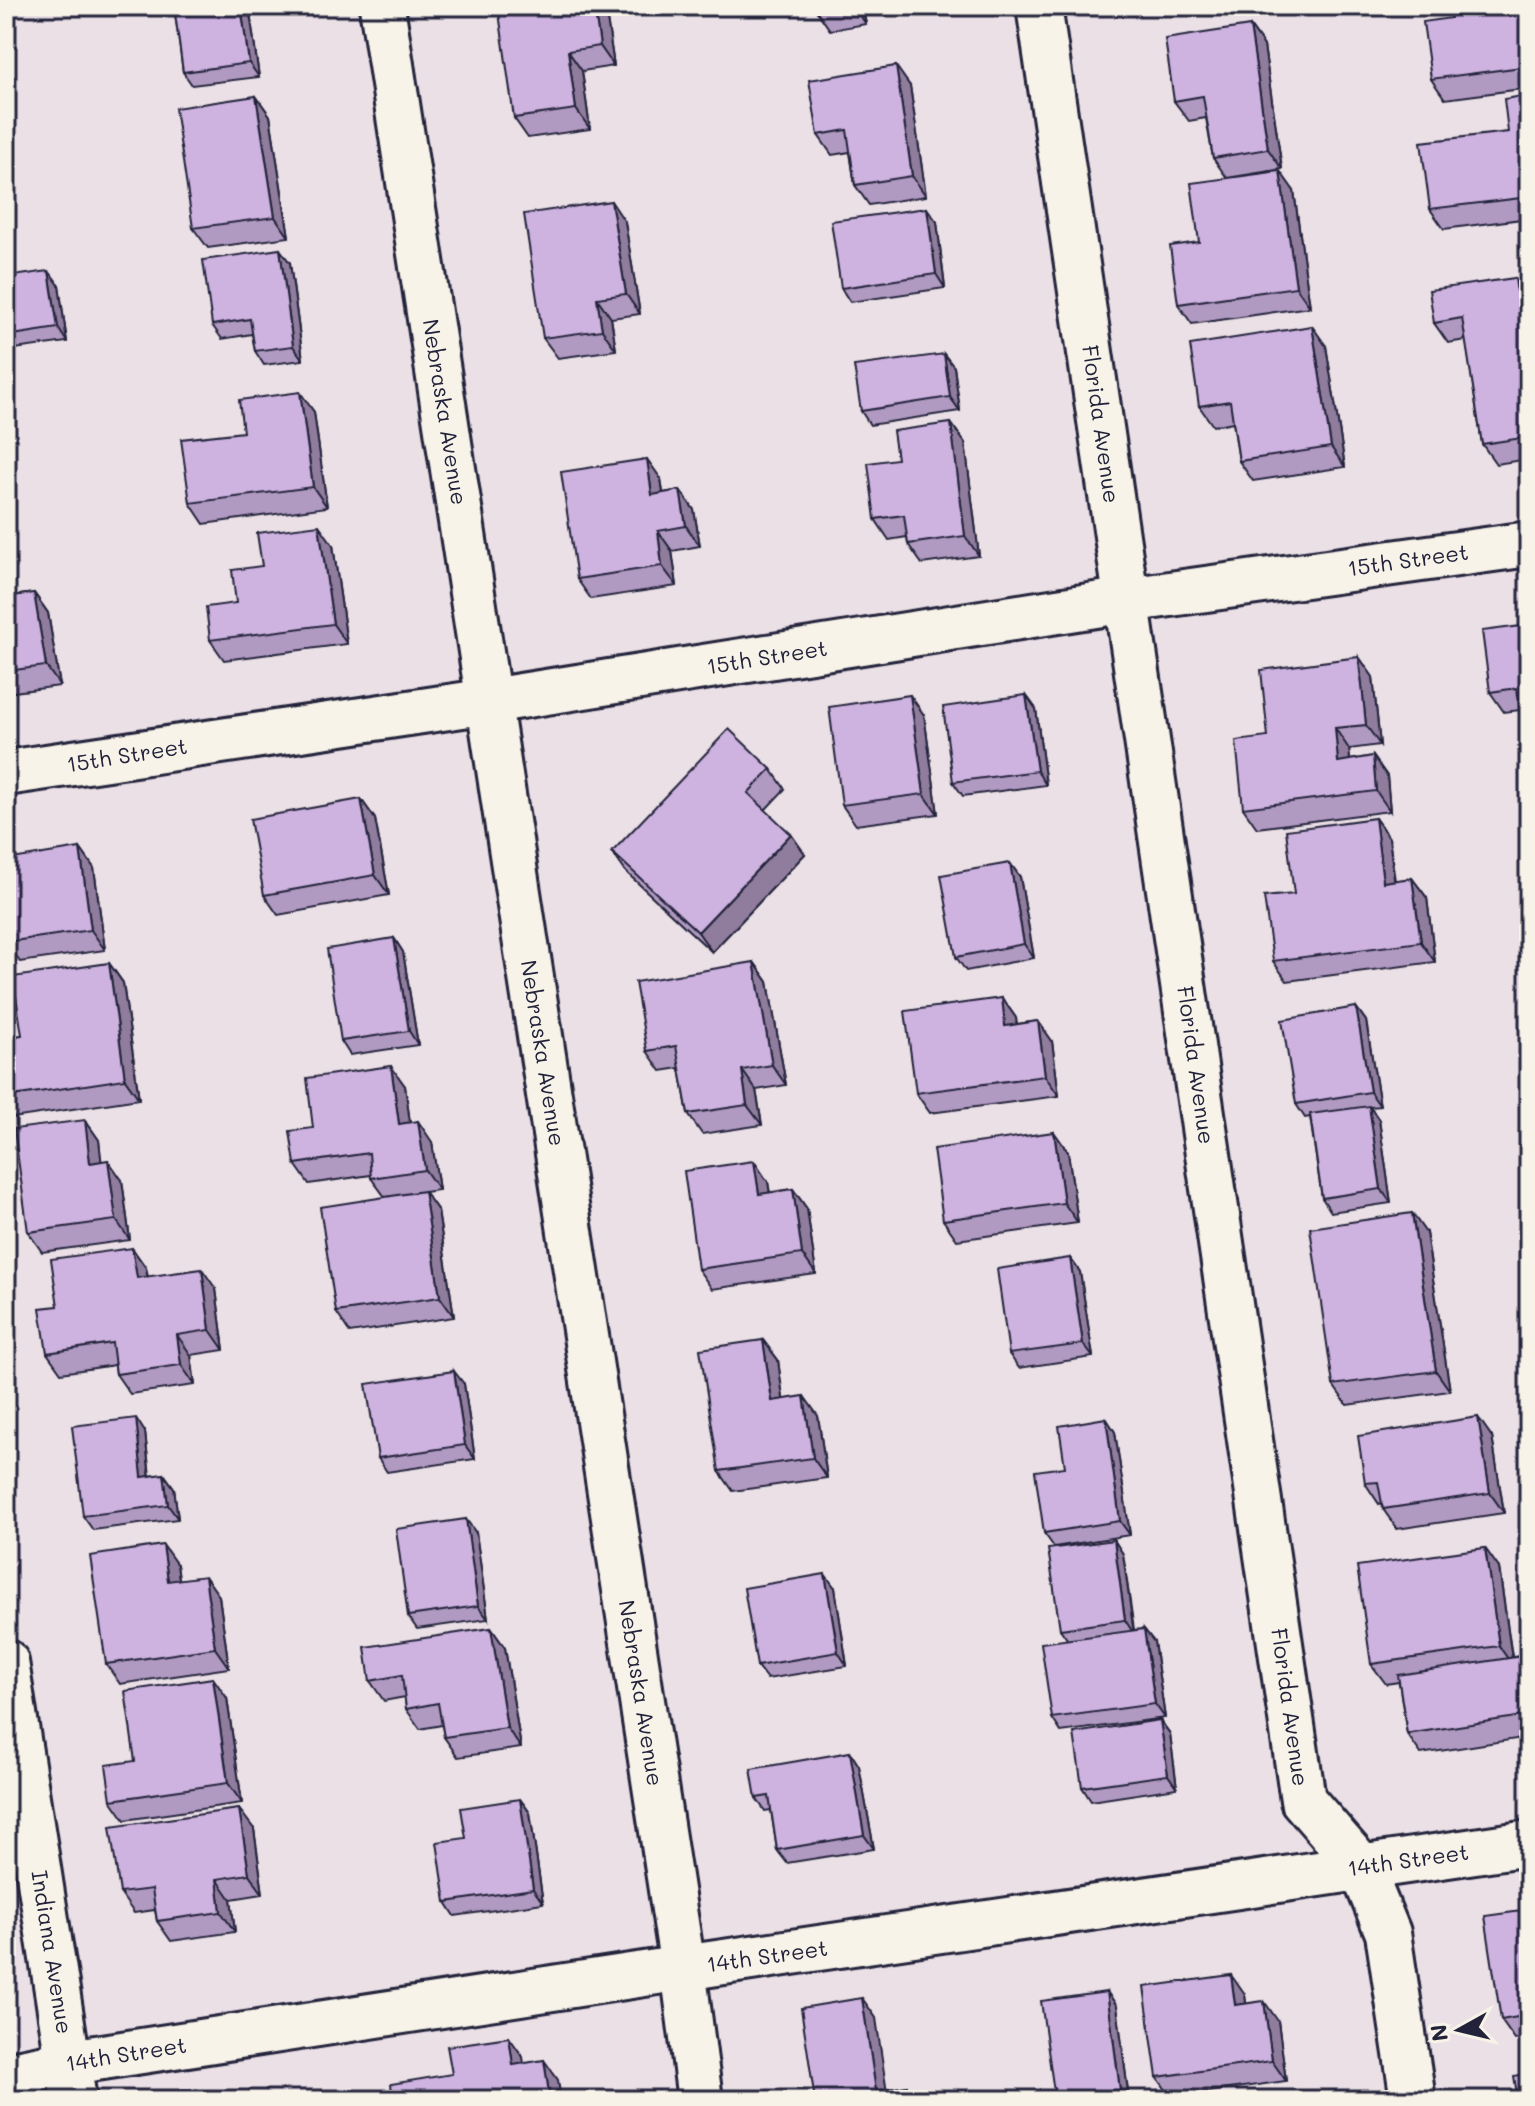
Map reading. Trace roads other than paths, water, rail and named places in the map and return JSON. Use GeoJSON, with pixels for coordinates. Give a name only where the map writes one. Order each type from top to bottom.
{"type":"FeatureCollection","features":[{"type":"Feature","properties":{"kind":"street","name":"Nebraska Avenue"},"geometry":{"type":"LineString","coordinates":[[382,6],[683,1968],[700,2100]]}},
{"type":"Feature","properties":{"kind":"street","name":"Florida Avenue"},"geometry":{"type":"LineString","coordinates":[[1039,6],[1303,1800],[1361,1867],[1388,1933],[1413,2100]]}},
{"type":"Feature","properties":{"kind":"street","name":"15th Street"},"geometry":{"type":"LineString","coordinates":[[6,773],[489,701],[1127,600],[1529,544]]}},
{"type":"Feature","properties":{"kind":"street","name":"Indiana Avenue"},"geometry":{"type":"LineString","coordinates":[[6,1662],[72,2081]]}},
{"type":"Feature","properties":{"kind":"street","name":"14th Street"},"geometry":{"type":"LineString","coordinates":[[6,2075],[72,2081],[683,1968],[1529,1843]]}}]}
